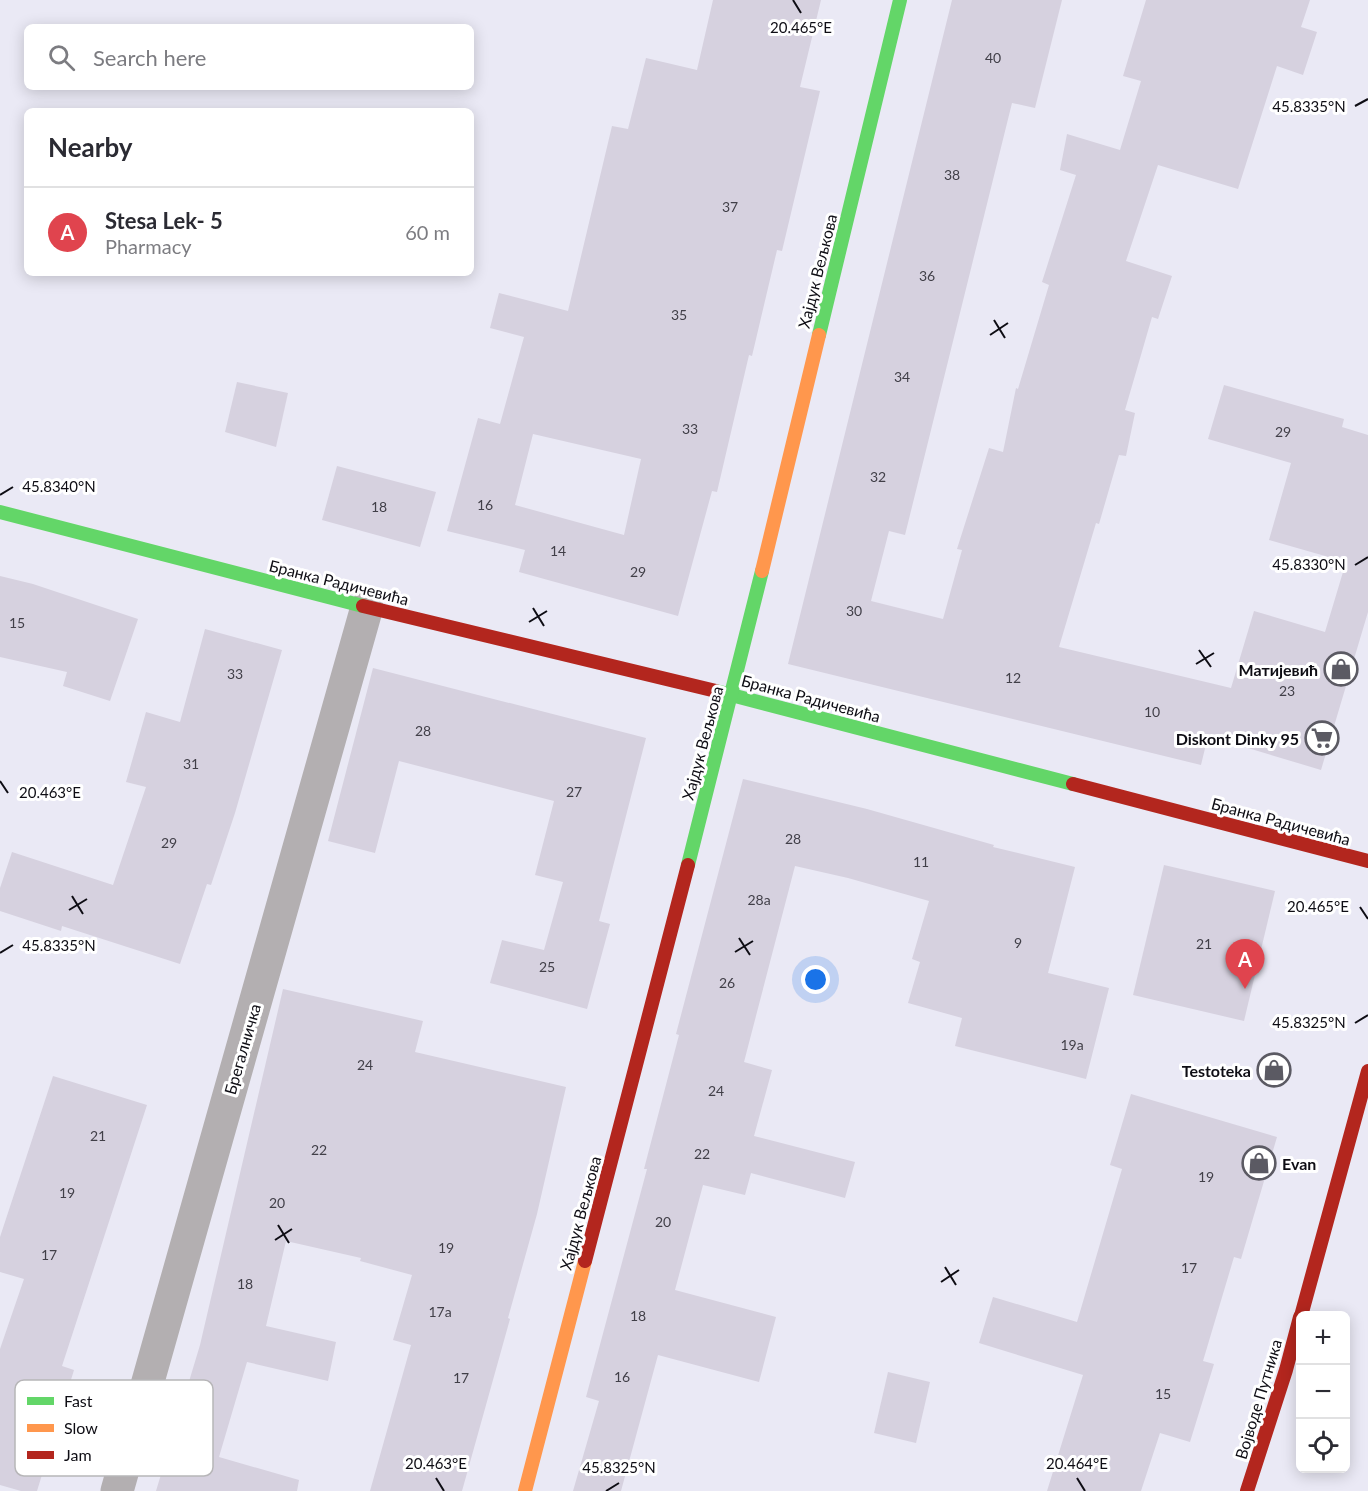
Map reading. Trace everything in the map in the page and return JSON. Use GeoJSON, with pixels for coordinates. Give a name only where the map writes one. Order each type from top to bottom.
{"type":"FeatureCollection","features":[{"type":"Feature","properties":{"kind":"street","name":"Хајдук Вељкова"},"geometry":{"type":"LineString","coordinates":[[525,1491],[732,695],[900,0]]}},
{"type":"Feature","properties":{"kind":"street","name":"Бранка Радичевића"},"geometry":{"type":"LineString","coordinates":[[0,512],[367,607],[732,695],[1368,861]]}},
{"type":"Feature","properties":{"kind":"street","name":"Брегалничка"},"geometry":{"type":"LineString","coordinates":[[148,1380],[367,607]]}},
{"type":"Feature","properties":{"kind":"street","name":"Војводе Путника"},"geometry":{"type":"LineString","coordinates":[[1302,1311],[1368,1071]]}},
{"type":"Feature","properties":{"kind":"street","name":"Војводе Путника"},"geometry":{"type":"LineString","coordinates":[[1247,1491],[1296,1334]]}},
{"type":"Feature","properties":{"kind":"street","name":"Брегалничка"},"geometry":{"type":"LineString","coordinates":[[117,1491],[121,1476]]}},
{"type":"Feature","properties":{"kind":"building"},"geometry":{"type":"Polygon","coordinates":[[[713,0],[821,0],[800,87],[820,91],[782,251],[777,250],[752,356],[749,355],[717,492],[712,491],[678,616],[519,572],[525,550],[447,531],[478,418],[500,424],[524,337],[490,328],[499,293],[568,311],[612,126],[628,129],[646,58],[697,70],[713,0]],[[533,434],[515,505],[624,535],[641,459],[533,434]]]}},
{"type":"Feature","properties":{"kind":"building"},"geometry":{"type":"Polygon","coordinates":[[[952,0],[1062,0],[1035,108],[1012,103],[905,535],[889,531],[871,601],[943,619],[962,550],[957,549],[989,448],[1003,452],[1016,388],[1018,389],[1049,285],[1042,282],[1076,175],[1060,170],[1067,134],[1120,150],[1141,81],[1123,76],[1146,0],[1310,0],[1301,27],[1317,32],[1303,75],[1277,66],[1238,189],[1158,165],[1126,261],[1172,276],[1158,319],[1152,317],[1125,410],[1135,413],[1126,456],[1119,455],[1059,647],[1231,688],[1254,611],[1325,632],[1346,562],[1269,540],[1291,463],[1208,439],[1224,385],[1344,419],[1342,427],[1368,435],[1368,612],[1321,770],[1208,736],[1201,765],[788,664],[952,0]]]}},
{"type":"Feature","properties":{"kind":"building"},"geometry":{"type":"Polygon","coordinates":[[[237,382],[288,393],[276,447],[225,432],[237,382]]]}},
{"type":"Feature","properties":{"kind":"building"},"geometry":{"type":"Polygon","coordinates":[[[337,466],[436,492],[420,547],[322,520],[337,466]]]}},
{"type":"Feature","properties":{"kind":"building"},"geometry":{"type":"Polygon","coordinates":[[[0,576],[33,584],[138,619],[110,701],[63,686],[67,672],[0,657],[0,576]]]}},
{"type":"Feature","properties":{"kind":"building"},"geometry":{"type":"Polygon","coordinates":[[[205,629],[282,650],[235,813],[211,885],[207,884],[180,964],[62,926],[61,931],[0,911],[0,888],[12,852],[113,885],[146,787],[126,782],[146,712],[180,722],[205,629]]]}},
{"type":"Feature","properties":{"kind":"building"},"geometry":{"type":"Polygon","coordinates":[[[373,668],[646,738],[599,921],[610,924],[587,1009],[490,983],[502,940],[544,950],[563,882],[535,875],[554,801],[399,761],[375,853],[328,841],[373,668]]]}},
{"type":"Feature","properties":{"kind":"building"},"geometry":{"type":"Polygon","coordinates":[[[743,779],[867,809],[994,845],[993,847],[1075,867],[1048,973],[1109,988],[1086,1079],[955,1046],[962,1018],[908,1003],[920,962],[912,959],[929,901],[795,866],[744,1062],[772,1070],[754,1136],[855,1162],[845,1198],[751,1173],[745,1195],[703,1185],[675,1290],[776,1317],[759,1382],[658,1355],[621,1491],[573,1491],[599,1401],[586,1397],[647,1169],[644,1169],[679,1035],[676,1034],[743,779]]]}},
{"type":"Feature","properties":{"kind":"building"},"geometry":{"type":"Polygon","coordinates":[[[1164,865],[1275,891],[1244,1021],[1133,995],[1164,865]]]}},
{"type":"Feature","properties":{"kind":"building"},"geometry":{"type":"Polygon","coordinates":[[[283,989],[423,1021],[415,1052],[566,1087],[537,1214],[508,1318],[510,1319],[462,1491],[370,1491],[411,1345],[393,1340],[412,1275],[360,1261],[361,1258],[286,1241],[266,1326],[336,1342],[328,1381],[247,1362],[219,1457],[299,1480],[297,1491],[156,1491],[161,1476],[213,1476],[213,1380],[189,1380],[200,1345],[283,989]]]}},
{"type":"Feature","properties":{"kind":"building"},"geometry":{"type":"Polygon","coordinates":[[[53,1076],[147,1105],[62,1366],[74,1370],[71,1380],[15,1380],[15,1476],[42,1476],[37,1491],[21,1491],[0,1485],[0,1349],[24,1279],[0,1272],[0,1237],[53,1076]]]}},
{"type":"Feature","properties":{"kind":"building"},"geometry":{"type":"Polygon","coordinates":[[[1131,1094],[1277,1137],[1241,1259],[1234,1257],[1203,1361],[1214,1364],[1190,1442],[1160,1433],[1141,1491],[1047,1491],[1083,1375],[979,1343],[993,1297],[1077,1322],[1122,1169],[1110,1165],[1131,1094]]]}},
{"type":"Feature","properties":{"kind":"building"},"geometry":{"type":"Polygon","coordinates":[[[888,1372],[930,1382],[916,1443],[874,1433],[888,1372]]]}},
{"type":"Feature","properties":{"kind":"traffic: fast"},"geometry":{"type":"LineString","coordinates":[[819,335],[900,0]]}},
{"type":"Feature","properties":{"kind":"traffic: fast"},"geometry":{"type":"LineString","coordinates":[[0,512],[363,606]]}},
{"type":"Feature","properties":{"kind":"traffic: fast"},"geometry":{"type":"LineString","coordinates":[[688,865],[762,571]]}},
{"type":"Feature","properties":{"kind":"traffic: fast"},"geometry":{"type":"LineString","coordinates":[[716,691],[1073,784]]}},
{"type":"Feature","properties":{"kind":"traffic: slow"},"geometry":{"type":"LineString","coordinates":[[762,571],[819,335]]}},
{"type":"Feature","properties":{"kind":"traffic: slow"},"geometry":{"type":"LineString","coordinates":[[525,1491],[585,1261]]}},
{"type":"Feature","properties":{"kind":"traffic: jam"},"geometry":{"type":"LineString","coordinates":[[363,606],[716,691]]}},
{"type":"Feature","properties":{"kind":"traffic: jam"},"geometry":{"type":"LineString","coordinates":[[1073,784],[1368,861]]}},
{"type":"Feature","properties":{"kind":"traffic: jam"},"geometry":{"type":"LineString","coordinates":[[585,1261],[688,865]]}},
{"type":"Feature","properties":{"kind":"traffic: jam"},"geometry":{"type":"LineString","coordinates":[[1302,1311],[1368,1071]]}},
{"type":"Feature","properties":{"kind":"traffic: jam"},"geometry":{"type":"LineString","coordinates":[[1247,1491],[1296,1332]]}},
{"type":"Feature","properties":{"kind":"place","name":"Матијевић"},"geometry":{"type":"Point","coordinates":[1341,669]}},
{"type":"Feature","properties":{"kind":"place","name":"Diskont Dinky 95"},"geometry":{"type":"Point","coordinates":[1322,738]}},
{"type":"Feature","properties":{"kind":"place","name":"Stesa Lek- 5"},"geometry":{"type":"Point","coordinates":[1245,989]}},
{"type":"Feature","properties":{"kind":"place","name":"Testoteka"},"geometry":{"type":"Point","coordinates":[1274,1070]}},
{"type":"Feature","properties":{"kind":"place","name":"Evan"},"geometry":{"type":"Point","coordinates":[1259,1163]}}]}
